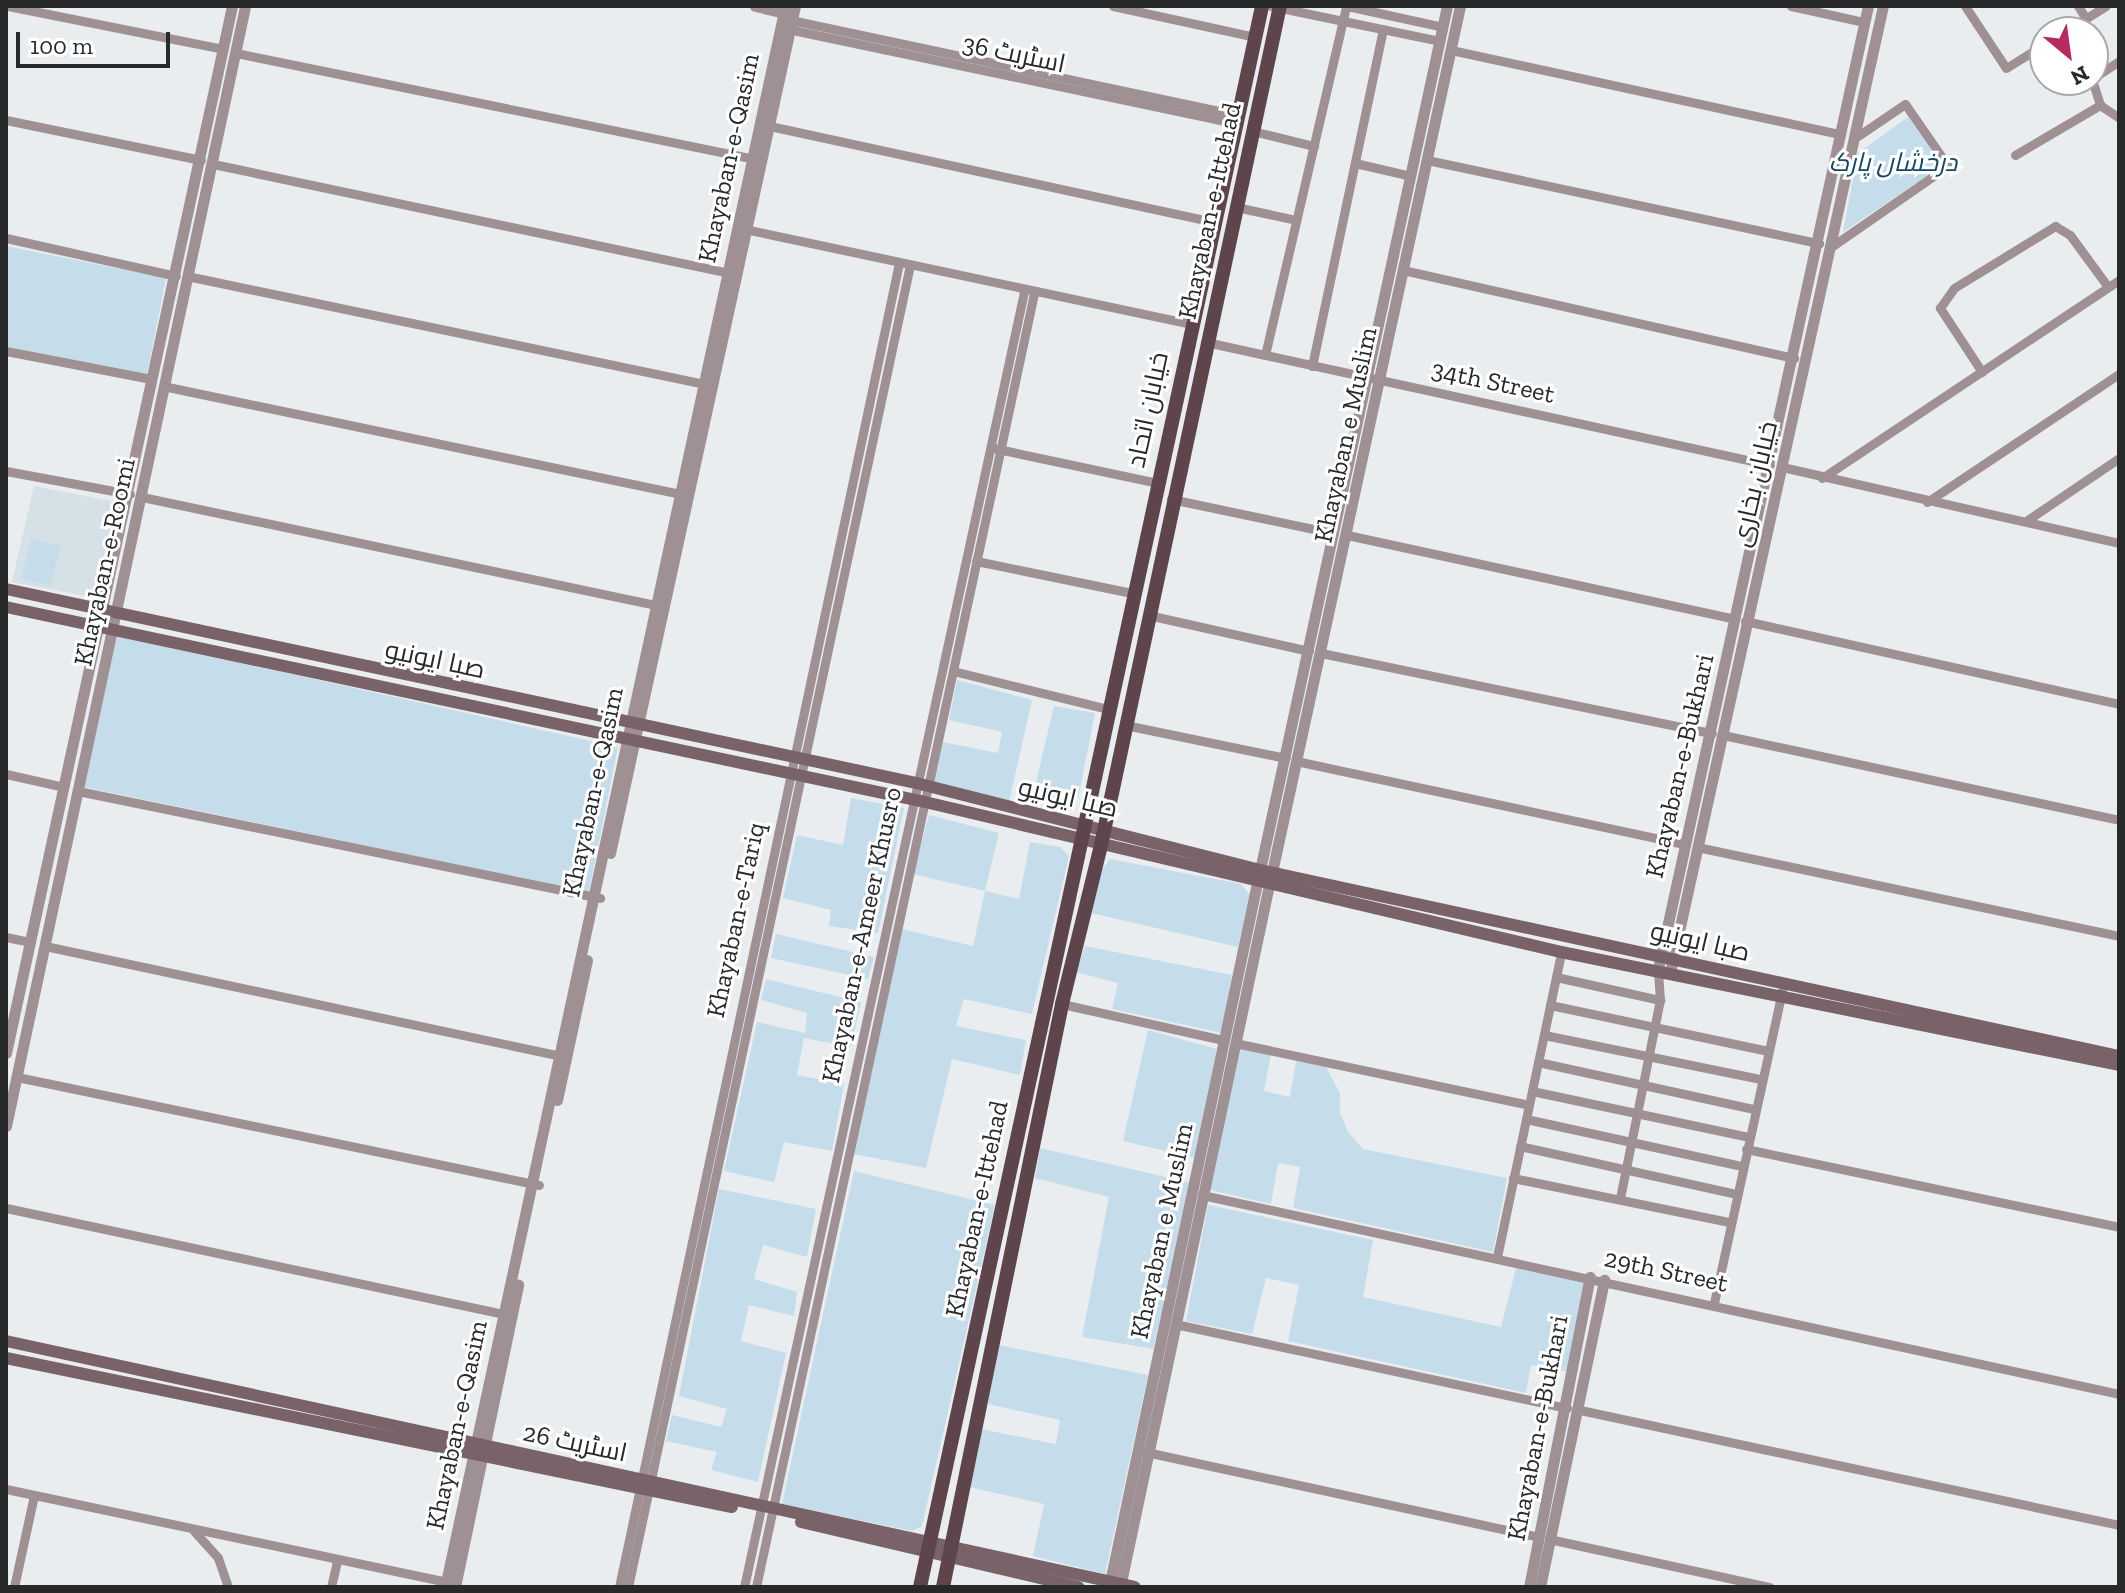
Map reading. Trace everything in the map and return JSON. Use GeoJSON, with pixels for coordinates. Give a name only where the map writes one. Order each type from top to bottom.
{"type":"FeatureCollection","features":[{"type":"Feature","properties":{"kind":"main road","name":"خیابان اتحاد"},"geometry":{"type":"LineString","coordinates":[[1082,824],[1262,6]]}},
{"type":"Feature","properties":{"kind":"main road","name":"Khayaban-e-Ittehad"},"geometry":{"type":"LineString","coordinates":[[943,1587],[1062,1004],[1101,845],[1171,499],[1277,7]]}},
{"type":"Feature","properties":{"kind":"main road","name":"صبا ایونیو"},"geometry":{"type":"LineString","coordinates":[[6,589],[633,725],[1079,840],[1665,967]]}},
{"type":"Feature","properties":{"kind":"main road","name":"صبا ایونیو"},"geometry":{"type":"LineString","coordinates":[[6,607],[630,740],[922,785],[1104,829],[1264,878],[1561,952],[1783,988],[2119,1056]]}},
{"type":"Feature","properties":{"kind":"main road","name":"Khayaban-e-Ittehad"},"geometry":{"type":"LineString","coordinates":[[920,1587],[1082,824]]}},
{"type":"Feature","properties":{"kind":"main road","name":"صبا ایونیو"},"geometry":{"type":"LineString","coordinates":[[1783,988],[2119,1065]]}},
{"type":"Feature","properties":{"kind":"main road","name":"اسٹریٹ 26"},"geometry":{"type":"LineString","coordinates":[[6,1341],[477,1450],[767,1510],[929,1550],[1135,1587]]}},
{"type":"Feature","properties":{"kind":"main road","name":"اسٹریٹ 26"},"geometry":{"type":"LineString","coordinates":[[6,1358],[477,1450]]}},
{"type":"Feature","properties":{"kind":"main road","name":"اسٹریٹ 26"},"geometry":{"type":"LineString","coordinates":[[950,1554],[1078,1587]]}},
{"type":"Feature","properties":{"kind":"street"},"geometry":{"type":"LineString","coordinates":[[8,6],[223,49]]}},
{"type":"Feature","properties":{"kind":"street","name":"Khayaban-e-Roomi"},"geometry":{"type":"LineString","coordinates":[[207,162],[232,6]]}},
{"type":"Feature","properties":{"kind":"street","name":"Khayaban-e-Roomi"},"geometry":{"type":"LineString","coordinates":[[6,1053],[98,626],[136,495],[163,386],[181,276],[245,6]]}},
{"type":"Feature","properties":{"kind":"street","name":"اسٹریٹ 36"},"geometry":{"type":"LineString","coordinates":[[755,6],[788,17],[1239,119]]}},
{"type":"Feature","properties":{"kind":"street"},"geometry":{"type":"LineString","coordinates":[[1113,6],[1255,37]]}},
{"type":"Feature","properties":{"kind":"street"},"geometry":{"type":"LineString","coordinates":[[1265,355],[1347,6],[1388,11],[1443,27]]}},
{"type":"Feature","properties":{"kind":"street","name":"Khayaban e Muslim"},"geometry":{"type":"LineString","coordinates":[[1315,652],[1321,592],[1332,533],[1403,270],[1427,160],[1440,41],[1447,6]]}},
{"type":"Feature","properties":{"kind":"street","name":"Khayaban e Muslim"},"geometry":{"type":"LineString","coordinates":[[1115,1585],[1264,878],[1315,652],[1334,595],[1362,465],[1399,224],[1434,96],[1451,50],[1460,6]]}},
{"type":"Feature","properties":{"kind":"street"},"geometry":{"type":"LineString","coordinates":[[1791,6],[1864,22]]}},
{"type":"Feature","properties":{"kind":"street","name":"خیابان بخاری"},"geometry":{"type":"LineString","coordinates":[[1740,620],[1825,245],[1831,186],[1868,6]]}},
{"type":"Feature","properties":{"kind":"street","name":"خیابان بخاری"},"geometry":{"type":"LineString","coordinates":[[1787,416],[1794,358],[1825,245],[1845,188],[1883,6]]}},
{"type":"Feature","properties":{"kind":"street"},"geometry":{"type":"LineString","coordinates":[[1965,6],[2006,68],[2029,54]]}},
{"type":"Feature","properties":{"kind":"street"},"geometry":{"type":"LineString","coordinates":[[1277,7],[1440,41]]}},
{"type":"Feature","properties":{"kind":"street","name":"Khayaban-e-Qasim"},"geometry":{"type":"LineString","coordinates":[[450,1585],[788,17]]}},
{"type":"Feature","properties":{"kind":"street"},"geometry":{"type":"LineString","coordinates":[[1312,366],[1383,29]]}},
{"type":"Feature","properties":{"kind":"street"},"geometry":{"type":"LineString","coordinates":[[1451,50],[1841,134]]}},
{"type":"Feature","properties":{"kind":"street"},"geometry":{"type":"LineString","coordinates":[[236,53],[750,158]]}},
{"type":"Feature","properties":{"kind":"street"},"geometry":{"type":"LineString","coordinates":[[2098,96],[2100,105],[2119,118]]}},
{"type":"Feature","properties":{"kind":"street"},"geometry":{"type":"LineString","coordinates":[[1427,160],[1825,245],[1948,166],[1905,104],[1858,136]]}},
{"type":"Feature","properties":{"kind":"street"},"geometry":{"type":"LineString","coordinates":[[2015,155],[2100,105]]}},
{"type":"Feature","properties":{"kind":"street"},"geometry":{"type":"LineString","coordinates":[[6,120],[731,274]]}},
{"type":"Feature","properties":{"kind":"street"},"geometry":{"type":"LineString","coordinates":[[763,124],[1215,222]]}},
{"type":"Feature","properties":{"kind":"street","name":"Khayaban-e-Qasim"},"geometry":{"type":"LineString","coordinates":[[741,228],[750,158],[763,124]]}},
{"type":"Feature","properties":{"kind":"street"},"geometry":{"type":"LineString","coordinates":[[1252,131],[1314,146]]}},
{"type":"Feature","properties":{"kind":"street"},"geometry":{"type":"LineString","coordinates":[[1355,163],[1411,176]]}},
{"type":"Feature","properties":{"kind":"street"},"geometry":{"type":"LineString","coordinates":[[1831,186],[1845,188]]}},
{"type":"Feature","properties":{"kind":"street"},"geometry":{"type":"LineString","coordinates":[[1236,207],[1296,220]]}},
{"type":"Feature","properties":{"kind":"street"},"geometry":{"type":"LineString","coordinates":[[1399,224],[1412,226]]}},
{"type":"Feature","properties":{"kind":"street"},"geometry":{"type":"LineString","coordinates":[[1982,372],[1940,308],[1954,288],[2055,226],[2070,235],[2108,287]]}},
{"type":"Feature","properties":{"kind":"street"},"geometry":{"type":"LineString","coordinates":[[741,228],[1029,293],[1192,324]]}},
{"type":"Feature","properties":{"kind":"street"},"geometry":{"type":"LineString","coordinates":[[6,238],[707,385]]}},
{"type":"Feature","properties":{"kind":"street","name":"Khayaban-e-Tariq"},"geometry":{"type":"LineString","coordinates":[[619,1587],[721,1159],[796,767],[899,263]]}},
{"type":"Feature","properties":{"kind":"street","name":"Khayaban-e-Tariq"},"geometry":{"type":"LineString","coordinates":[[628,1587],[713,1137],[910,265]]}},
{"type":"Feature","properties":{"kind":"street"},"geometry":{"type":"LineString","coordinates":[[1403,270],[1794,358]]}},
{"type":"Feature","properties":{"kind":"street","name":"Khayaban-e-Roomi"},"geometry":{"type":"LineString","coordinates":[[6,1126],[117,615],[151,379],[181,276]]}},
{"type":"Feature","properties":{"kind":"street"},"geometry":{"type":"LineString","coordinates":[[1822,478],[2119,280]]}},
{"type":"Feature","properties":{"kind":"street","name":"Khayaban-e-Ameer Khusro"},"geometry":{"type":"LineString","coordinates":[[756,1587],[767,1510],[1029,293]]}},
{"type":"Feature","properties":{"kind":"street","name":"34th Street"},"geometry":{"type":"LineString","coordinates":[[1206,342],[2119,543]]}},
{"type":"Feature","properties":{"kind":"street"},"geometry":{"type":"LineString","coordinates":[[6,351],[151,379]]}},
{"type":"Feature","properties":{"kind":"street"},"geometry":{"type":"LineString","coordinates":[[1927,502],[2119,374]]}},
{"type":"Feature","properties":{"kind":"street"},"geometry":{"type":"LineString","coordinates":[[163,386],[683,495]]}},
{"type":"Feature","properties":{"kind":"street"},"geometry":{"type":"LineString","coordinates":[[995,448],[1157,483]]}},
{"type":"Feature","properties":{"kind":"street"},"geometry":{"type":"LineString","coordinates":[[2026,521],[2119,458]]}},
{"type":"Feature","properties":{"kind":"street"},"geometry":{"type":"LineString","coordinates":[[1349,461],[1362,465]]}},
{"type":"Feature","properties":{"kind":"street"},"geometry":{"type":"LineString","coordinates":[[6,471],[136,495],[659,606]]}},
{"type":"Feature","properties":{"kind":"street","name":"Khayaban-e-Ameer Khusro"},"geometry":{"type":"LineString","coordinates":[[922,785],[953,671],[976,561],[984,496]]}},
{"type":"Feature","properties":{"kind":"street"},"geometry":{"type":"LineString","coordinates":[[1171,499],[1332,533]]}},
{"type":"Feature","properties":{"kind":"street"},"geometry":{"type":"LineString","coordinates":[[1347,535],[2119,704]]}},
{"type":"Feature","properties":{"kind":"street"},"geometry":{"type":"LineString","coordinates":[[976,561],[1132,593]]}},
{"type":"Feature","properties":{"kind":"street"},"geometry":{"type":"LineString","coordinates":[[1321,592],[1334,595]]}},
{"type":"Feature","properties":{"kind":"street"},"geometry":{"type":"LineString","coordinates":[[1148,615],[2119,820]]}},
{"type":"Feature","properties":{"kind":"street","name":"Khayaban-e-Bukhari"},"geometry":{"type":"LineString","coordinates":[[1620,1198],[1640,1084],[1660,1000],[1684,844],[1717,734],[1740,620]]}},
{"type":"Feature","properties":{"kind":"street"},"geometry":{"type":"LineString","coordinates":[[953,671],[1108,709]]}},
{"type":"Feature","properties":{"kind":"street"},"geometry":{"type":"LineString","coordinates":[[1125,725],[1684,844]]}},
{"type":"Feature","properties":{"kind":"street"},"geometry":{"type":"LineString","coordinates":[[1665,967],[1697,847],[1717,734]]}},
{"type":"Feature","properties":{"kind":"street"},"geometry":{"type":"LineString","coordinates":[[6,774],[64,787]]}},
{"type":"Feature","properties":{"kind":"street"},"geometry":{"type":"LineString","coordinates":[[78,791],[597,898]]}},
{"type":"Feature","properties":{"kind":"street"},"geometry":{"type":"LineString","coordinates":[[1697,847],[2119,936]]}},
{"type":"Feature","properties":{"kind":"street"},"geometry":{"type":"LineString","coordinates":[[6,937],[30,942]]}},
{"type":"Feature","properties":{"kind":"street"},"geometry":{"type":"LineString","coordinates":[[45,946],[562,1056]]}},
{"type":"Feature","properties":{"kind":"street"},"geometry":{"type":"LineString","coordinates":[[1497,1257],[1561,952]]}},
{"type":"Feature","properties":{"kind":"street"},"geometry":{"type":"LineString","coordinates":[[1556,977],[1660,1000]]}},
{"type":"Feature","properties":{"kind":"street"},"geometry":{"type":"LineString","coordinates":[[1714,1303],[1760,1079],[1783,988]]}},
{"type":"Feature","properties":{"kind":"street"},"geometry":{"type":"LineString","coordinates":[[17,1001],[23,1006],[33,1002]]}},
{"type":"Feature","properties":{"kind":"street"},"geometry":{"type":"LineString","coordinates":[[1062,1004],[1529,1105]]}},
{"type":"Feature","properties":{"kind":"street"},"geometry":{"type":"LineString","coordinates":[[1550,1005],[1768,1051]]}},
{"type":"Feature","properties":{"kind":"street"},"geometry":{"type":"LineString","coordinates":[[13,1020],[22,1016],[28,1023]]}},
{"type":"Feature","properties":{"kind":"street"},"geometry":{"type":"LineString","coordinates":[[1544,1035],[1760,1079]]}},
{"type":"Feature","properties":{"kind":"street"},"geometry":{"type":"LineString","coordinates":[[1538,1062],[1754,1109]]}},
{"type":"Feature","properties":{"kind":"street"},"geometry":{"type":"LineString","coordinates":[[17,1077],[536,1184]]}},
{"type":"Feature","properties":{"kind":"street"},"geometry":{"type":"LineString","coordinates":[[1532,1091],[1748,1137]]}},
{"type":"Feature","properties":{"kind":"street"},"geometry":{"type":"LineString","coordinates":[[1526,1119],[1742,1166]]}},
{"type":"Feature","properties":{"kind":"street","name":"Khayaban e Muslim"},"geometry":{"type":"LineString","coordinates":[[1131,1507],[1146,1452],[1160,1369],[1175,1324],[1181,1271],[1202,1195],[1212,1127]]}},
{"type":"Feature","properties":{"kind":"street"},"geometry":{"type":"LineString","coordinates":[[713,1137],[717,1145],[725,1140]]}},
{"type":"Feature","properties":{"kind":"street"},"geometry":{"type":"LineString","coordinates":[[1520,1146],[1736,1194]]}},
{"type":"Feature","properties":{"kind":"street"},"geometry":{"type":"LineString","coordinates":[[1746,1149],[2119,1227]]}},
{"type":"Feature","properties":{"kind":"street"},"geometry":{"type":"LineString","coordinates":[[709,1156],[715,1152],[721,1159]]}},
{"type":"Feature","properties":{"kind":"street"},"geometry":{"type":"LineString","coordinates":[[1513,1178],[1730,1222]]}},
{"type":"Feature","properties":{"kind":"street","name":"29th Street"},"geometry":{"type":"LineString","coordinates":[[1202,1195],[1714,1303],[2119,1394]]}},
{"type":"Feature","properties":{"kind":"street"},"geometry":{"type":"LineString","coordinates":[[6,1208],[508,1315]]}},
{"type":"Feature","properties":{"kind":"street","name":"Khayaban-e-Bukhari"},"geometry":{"type":"LineString","coordinates":[[1573,1409],[1590,1277]]}},
{"type":"Feature","properties":{"kind":"street","name":"Khayaban-e-Bukhari"},"geometry":{"type":"LineString","coordinates":[[1529,1587],[1544,1538],[1604,1280]]}},
{"type":"Feature","properties":{"kind":"street"},"geometry":{"type":"LineString","coordinates":[[1175,1324],[2119,1525]]}},
{"type":"Feature","properties":{"kind":"street"},"geometry":{"type":"LineString","coordinates":[[1146,1452],[1770,1587]]}},
{"type":"Feature","properties":{"kind":"street"},"geometry":{"type":"LineString","coordinates":[[6,1489],[450,1585]]}},
{"type":"Feature","properties":{"kind":"street"},"geometry":{"type":"LineString","coordinates":[[14,1587],[34,1495]]}},
{"type":"Feature","properties":{"kind":"street","name":"Khayaban-e-Ameer Khusro"},"geometry":{"type":"LineString","coordinates":[[744,1587],[767,1510]]}},
{"type":"Feature","properties":{"kind":"street"},"geometry":{"type":"LineString","coordinates":[[194,1531],[218,1558],[228,1587]]}},
{"type":"Feature","properties":{"kind":"street","name":"Khayaban-e-Bukhari"},"geometry":{"type":"LineString","coordinates":[[1540,1587],[1544,1538]]}},
{"type":"Feature","properties":{"kind":"street"},"geometry":{"type":"LineString","coordinates":[[331,1587],[337,1562]]}},
{"type":"Feature","properties":{"kind":"shaded area"},"geometry":{"type":"Polygon","coordinates":[[[34,486],[121,503],[100,599],[12,582],[34,486]]]}},
{"type":"Feature","properties":{"kind":"green space","name":"درخشاں پارک"},"geometry":{"type":"Polygon","coordinates":[[[1908,117],[1942,166],[1843,232],[1858,153],[1908,117]]]}},
{"type":"Feature","properties":{"kind":"green space"},"geometry":{"type":"Polygon","coordinates":[[[6,246],[166,278],[147,374],[6,347],[6,246]]]}},
{"type":"Feature","properties":{"kind":"green space"},"geometry":{"type":"Polygon","coordinates":[[[31,539],[61,546],[50,586],[21,578],[31,539]]]}},
{"type":"Feature","properties":{"kind":"green space"},"geometry":{"type":"Polygon","coordinates":[[[117,635],[618,747],[589,892],[84,787],[117,635]]]}},
{"type":"Feature","properties":{"kind":"green space"},"geometry":{"type":"Polygon","coordinates":[[[957,680],[1032,700],[1009,802],[933,784],[943,742],[998,753],[1002,732],[949,720],[957,680]]]}},
{"type":"Feature","properties":{"kind":"green space"},"geometry":{"type":"Polygon","coordinates":[[[1054,706],[1095,713],[1079,794],[1065,803],[1033,795],[1054,706]]]}},
{"type":"Feature","properties":{"kind":"green space"},"geometry":{"type":"Polygon","coordinates":[[[851,798],[904,808],[878,933],[829,926],[831,910],[783,898],[797,835],[843,845],[851,798]]]}},
{"type":"Feature","properties":{"kind":"green space"},"geometry":{"type":"Polygon","coordinates":[[[929,815],[999,833],[985,891],[913,874],[929,815]]]}},
{"type":"Feature","properties":{"kind":"green space"},"geometry":{"type":"Polygon","coordinates":[[[1030,842],[1060,847],[1069,856],[1032,1014],[964,999],[956,1026],[1026,1040],[1020,1075],[952,1059],[926,1168],[853,1154],[902,929],[973,946],[985,891],[1019,899],[1030,842]]]}},
{"type":"Feature","properties":{"kind":"green space"},"geometry":{"type":"Polygon","coordinates":[[[1110,859],[1241,884],[1250,895],[1238,947],[1091,913],[1102,870],[1110,859]]]}},
{"type":"Feature","properties":{"kind":"green space"},"geometry":{"type":"Polygon","coordinates":[[[776,934],[874,957],[868,979],[771,958],[776,934]]]}},
{"type":"Feature","properties":{"kind":"green space"},"geometry":{"type":"Polygon","coordinates":[[[1085,946],[1232,975],[1222,1033],[1112,1009],[1118,983],[1076,972],[1085,946]]]}},
{"type":"Feature","properties":{"kind":"green space"},"geometry":{"type":"Polygon","coordinates":[[[766,979],[861,1002],[851,1047],[804,1038],[797,1075],[844,1084],[832,1151],[784,1142],[774,1182],[724,1171],[757,1022],[805,1033],[807,1013],[761,1000],[766,979]]]}},
{"type":"Feature","properties":{"kind":"green space"},"geometry":{"type":"Polygon","coordinates":[[[1148,1030],[1217,1049],[1195,1158],[1123,1141],[1148,1030]]]}},
{"type":"Feature","properties":{"kind":"green space"},"geometry":{"type":"Polygon","coordinates":[[[1241,1048],[1271,1054],[1264,1091],[1290,1097],[1296,1061],[1325,1065],[1340,1093],[1340,1113],[1348,1132],[1363,1149],[1507,1178],[1493,1252],[1293,1208],[1300,1167],[1278,1163],[1271,1204],[1210,1190],[1241,1048]]]}},
{"type":"Feature","properties":{"kind":"green space"},"geometry":{"type":"Polygon","coordinates":[[[1040,1148],[1192,1183],[1153,1349],[1082,1337],[1109,1197],[1035,1178],[1040,1148]]]}},
{"type":"Feature","properties":{"kind":"green space"},"geometry":{"type":"Polygon","coordinates":[[[854,1171],[995,1205],[922,1526],[912,1531],[782,1504],[854,1171]]]}},
{"type":"Feature","properties":{"kind":"green space"},"geometry":{"type":"Polygon","coordinates":[[[719,1189],[816,1209],[807,1257],[763,1245],[754,1279],[797,1292],[794,1316],[749,1305],[741,1341],[786,1353],[758,1482],[711,1470],[717,1452],[666,1441],[672,1415],[721,1427],[727,1409],[679,1396],[719,1189]]]}},
{"type":"Feature","properties":{"kind":"green space"},"geometry":{"type":"Polygon","coordinates":[[[1208,1205],[1373,1240],[1363,1297],[1501,1327],[1516,1268],[1585,1281],[1569,1372],[1531,1365],[1526,1393],[1288,1341],[1299,1285],[1266,1278],[1252,1334],[1186,1321],[1208,1205]]]}},
{"type":"Feature","properties":{"kind":"green space"},"geometry":{"type":"Polygon","coordinates":[[[998,1345],[1148,1375],[1105,1574],[1033,1556],[1044,1504],[969,1487],[981,1429],[1056,1444],[1060,1420],[988,1404],[998,1345]]]}}]}
